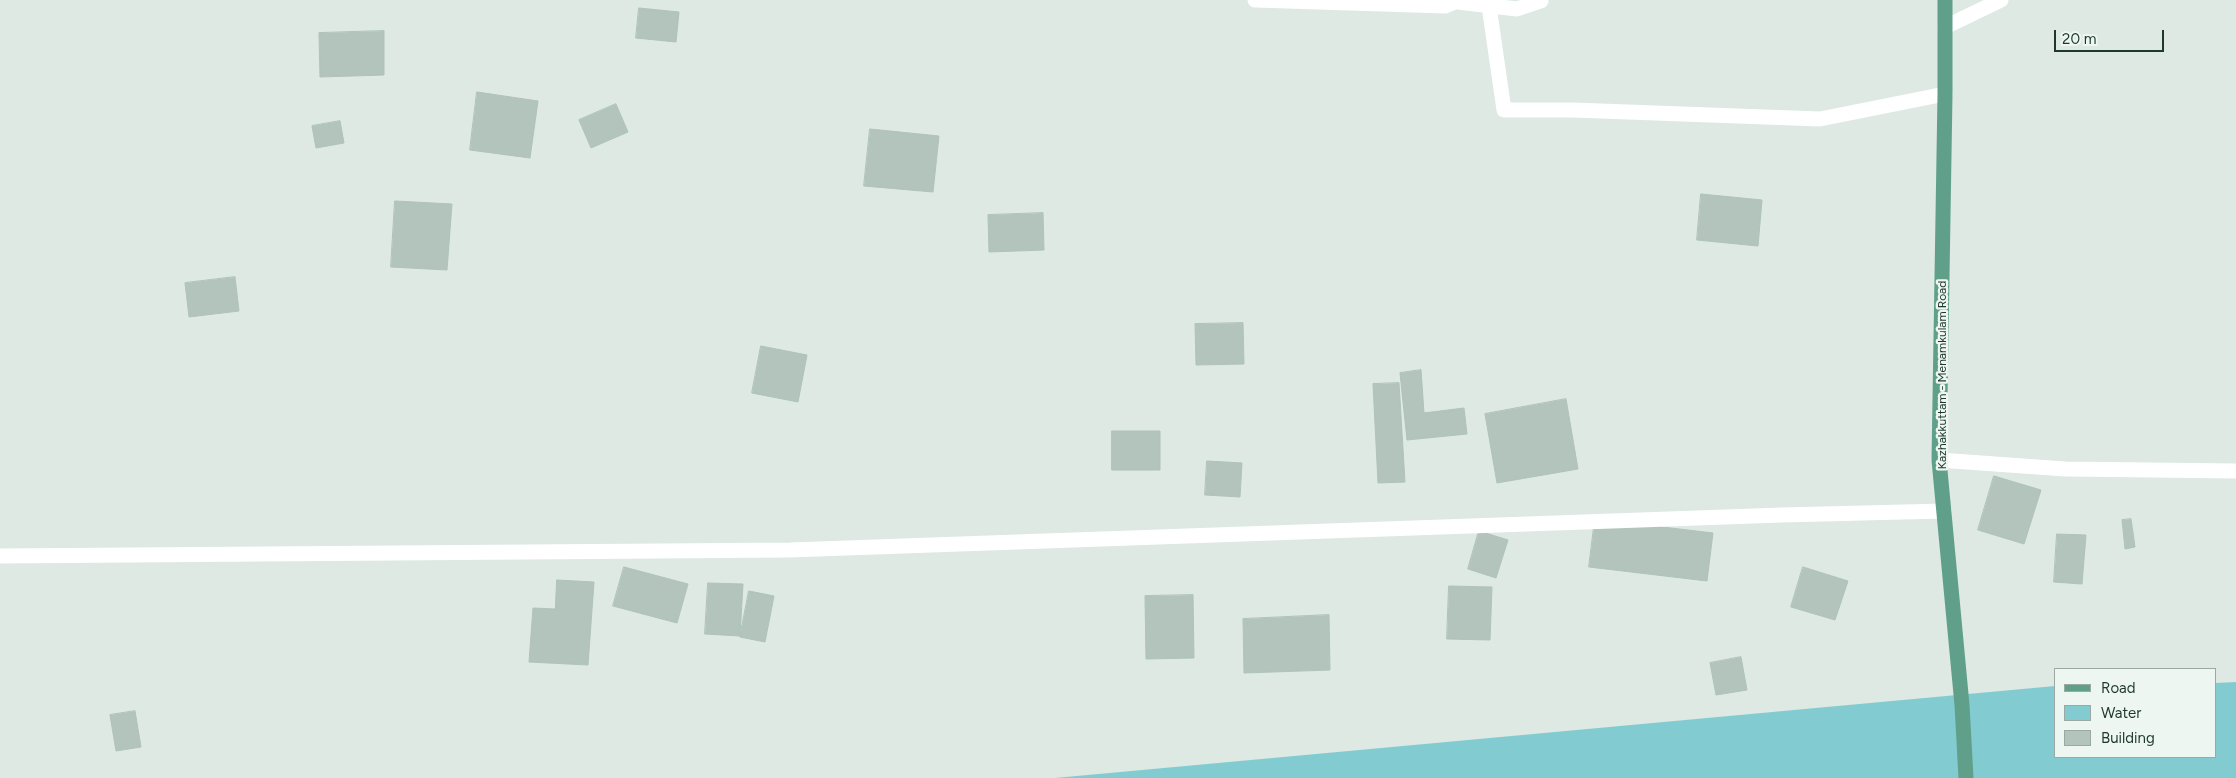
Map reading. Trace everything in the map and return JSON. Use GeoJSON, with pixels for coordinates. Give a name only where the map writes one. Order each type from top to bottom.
{"type":"FeatureCollection","features":[{"type":"Feature","properties":{"kind":"main road","name":"Kazhakkuttam - Menamkulam Road"},"geometry":{"type":"LineString","coordinates":[[1945,0],[1939,460],[1962,705],[1966,778]]}},
{"type":"Feature","properties":{"kind":"street"},"geometry":{"type":"LineString","coordinates":[[1255,0],[1445,6],[1458,1],[1517,9],[1541,1]]}},
{"type":"Feature","properties":{"kind":"street"},"geometry":{"type":"LineString","coordinates":[[1945,27],[2001,0]]}},
{"type":"Feature","properties":{"kind":"street"},"geometry":{"type":"LineString","coordinates":[[1489,6],[1504,110],[1573,110],[1820,119],[1945,94]]}},
{"type":"Feature","properties":{"kind":"street"},"geometry":{"type":"LineString","coordinates":[[1939,460],[2065,469],[2236,471]]}},
{"type":"Feature","properties":{"kind":"street"},"geometry":{"type":"LineString","coordinates":[[0,556],[790,550],[1944,511]]}},
{"type":"Feature","properties":{"kind":"water"},"geometry":{"type":"Polygon","coordinates":[[[2236,682],[2236,778],[1055,778],[2054,686],[2054,758],[2216,758],[2216,683],[2236,682]]]}},
{"type":"Feature","properties":{"kind":"building"},"geometry":{"type":"Polygon","coordinates":[[[639,8],[679,12],[676,42],[636,38],[639,8]]]}},
{"type":"Feature","properties":{"kind":"building"},"geometry":{"type":"Polygon","coordinates":[[[384,31],[384,75],[320,77],[319,33],[384,31]]]}},
{"type":"Feature","properties":{"kind":"building"},"geometry":{"type":"Polygon","coordinates":[[[477,92],[538,101],[530,158],[470,150],[477,92]]]}},
{"type":"Feature","properties":{"kind":"building"},"geometry":{"type":"Polygon","coordinates":[[[616,104],[628,132],[591,148],[579,120],[616,104]]]}},
{"type":"Feature","properties":{"kind":"building"},"geometry":{"type":"Polygon","coordinates":[[[340,121],[344,143],[316,148],[312,126],[340,121]]]}},
{"type":"Feature","properties":{"kind":"building"},"geometry":{"type":"Polygon","coordinates":[[[870,129],[939,136],[933,192],[864,186],[870,129]]]}},
{"type":"Feature","properties":{"kind":"building"},"geometry":{"type":"Polygon","coordinates":[[[1701,194],[1762,200],[1758,246],[1697,240],[1701,194]]]}},
{"type":"Feature","properties":{"kind":"building"},"geometry":{"type":"Polygon","coordinates":[[[395,201],[452,204],[447,270],[391,267],[395,201]]]}},
{"type":"Feature","properties":{"kind":"building"},"geometry":{"type":"Polygon","coordinates":[[[1043,213],[1044,250],[989,252],[988,215],[1043,213]]]}},
{"type":"Feature","properties":{"kind":"building"},"geometry":{"type":"Polygon","coordinates":[[[235,277],[239,311],[189,317],[185,283],[235,277]]]}},
{"type":"Feature","properties":{"kind":"building"},"geometry":{"type":"Polygon","coordinates":[[[1243,323],[1244,364],[1196,365],[1195,324],[1243,323]]]}},
{"type":"Feature","properties":{"kind":"building"},"geometry":{"type":"Polygon","coordinates":[[[761,346],[807,355],[798,402],[752,393],[761,346]]]}},
{"type":"Feature","properties":{"kind":"building"},"geometry":{"type":"Polygon","coordinates":[[[1421,370],[1424,413],[1464,408],[1467,434],[1407,440],[1400,373],[1421,370]]]}},
{"type":"Feature","properties":{"kind":"building"},"geometry":{"type":"Polygon","coordinates":[[[1399,383],[1405,482],[1378,483],[1373,384],[1399,383]]]}},
{"type":"Feature","properties":{"kind":"building"},"geometry":{"type":"Polygon","coordinates":[[[1566,399],[1578,469],[1497,483],[1485,414],[1566,399]]]}},
{"type":"Feature","properties":{"kind":"building"},"geometry":{"type":"Polygon","coordinates":[[[1112,431],[1160,431],[1160,470],[1112,470],[1112,431]]]}},
{"type":"Feature","properties":{"kind":"building"},"geometry":{"type":"Polygon","coordinates":[[[1207,461],[1242,463],[1240,497],[1205,495],[1207,461]]]}},
{"type":"Feature","properties":{"kind":"building"},"geometry":{"type":"Polygon","coordinates":[[[1994,476],[2041,490],[2024,544],[1978,530],[1994,476]]]}},
{"type":"Feature","properties":{"kind":"building"},"geometry":{"type":"Polygon","coordinates":[[[1595,519],[1713,533],[1707,581],[1589,567],[1595,519]]]}},
{"type":"Feature","properties":{"kind":"building"},"geometry":{"type":"Polygon","coordinates":[[[2131,519],[2135,547],[2125,549],[2122,520],[2131,519]]]}},
{"type":"Feature","properties":{"kind":"building"},"geometry":{"type":"Polygon","coordinates":[[[1479,531],[1508,540],[1496,578],[1468,569],[1479,531]]]}},
{"type":"Feature","properties":{"kind":"building"},"geometry":{"type":"Polygon","coordinates":[[[2057,534],[2086,535],[2082,584],[2054,582],[2057,534]]]}},
{"type":"Feature","properties":{"kind":"building"},"geometry":{"type":"Polygon","coordinates":[[[624,567],[688,584],[677,623],[613,606],[624,567]]]}},
{"type":"Feature","properties":{"kind":"building"},"geometry":{"type":"Polygon","coordinates":[[[1803,567],[1848,581],[1835,620],[1791,607],[1803,567]]]}},
{"type":"Feature","properties":{"kind":"building"},"geometry":{"type":"Polygon","coordinates":[[[557,580],[594,582],[588,665],[529,662],[533,608],[555,609],[557,580]]]}},
{"type":"Feature","properties":{"kind":"building"},"geometry":{"type":"Polygon","coordinates":[[[708,583],[743,584],[740,636],[705,634],[708,583]]]}},
{"type":"Feature","properties":{"kind":"building"},"geometry":{"type":"Polygon","coordinates":[[[1449,586],[1492,587],[1490,640],[1447,639],[1449,586]]]}},
{"type":"Feature","properties":{"kind":"building"},"geometry":{"type":"Polygon","coordinates":[[[749,591],[774,596],[765,642],[740,637],[749,591]]]}},
{"type":"Feature","properties":{"kind":"building"},"geometry":{"type":"Polygon","coordinates":[[[1193,595],[1194,658],[1146,659],[1145,596],[1193,595]]]}},
{"type":"Feature","properties":{"kind":"building"},"geometry":{"type":"Polygon","coordinates":[[[1329,615],[1330,670],[1244,673],[1243,619],[1329,615]]]}},
{"type":"Feature","properties":{"kind":"building"},"geometry":{"type":"Polygon","coordinates":[[[1741,657],[1747,690],[1716,695],[1710,663],[1741,657]]]}},
{"type":"Feature","properties":{"kind":"building"},"geometry":{"type":"Polygon","coordinates":[[[135,711],[141,747],[116,751],[110,715],[135,711]]]}}]}
